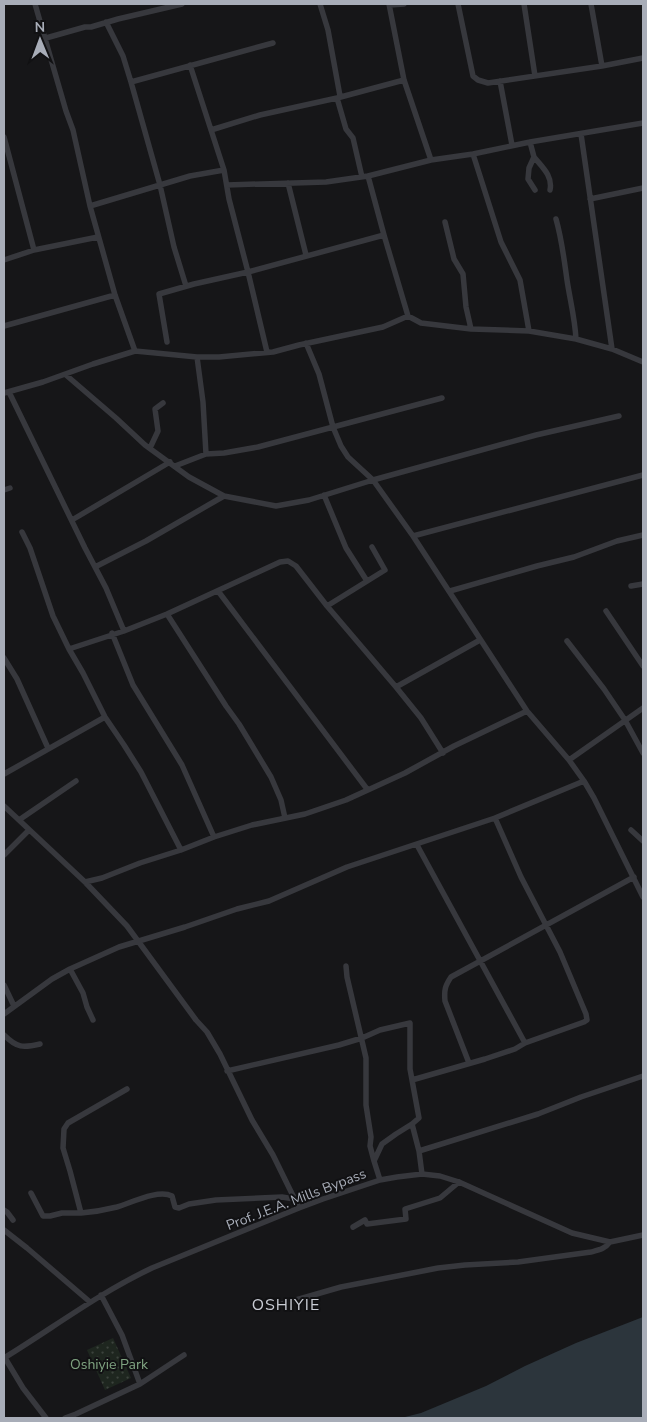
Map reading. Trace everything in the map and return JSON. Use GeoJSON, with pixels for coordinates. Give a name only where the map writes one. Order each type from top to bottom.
{"type":"FeatureCollection","features":[{"type":"Feature","properties":{"kind":"street"},"geometry":{"type":"LineString","coordinates":[[35,4],[73,130],[98,237],[115,295],[135,351]]}},
{"type":"Feature","properties":{"kind":"street"},"geometry":{"type":"LineString","coordinates":[[46,38],[182,4]]}},
{"type":"Feature","properties":{"kind":"street"},"geometry":{"type":"LineString","coordinates":[[320,4],[328,30],[338,97],[346,129],[353,138],[408,316],[421,324],[471,329],[529,331],[576,339],[612,349],[643,362]]}},
{"type":"Feature","properties":{"kind":"street"},"geometry":{"type":"LineString","coordinates":[[404,4],[390,4],[404,80],[430,160]]}},
{"type":"Feature","properties":{"kind":"street"},"geometry":{"type":"LineString","coordinates":[[458,4],[473,76],[478,80],[488,83],[643,58]]}},
{"type":"Feature","properties":{"kind":"street"},"geometry":{"type":"LineString","coordinates":[[524,4],[535,76]]}},
{"type":"Feature","properties":{"kind":"street"},"geometry":{"type":"LineString","coordinates":[[590,4],[602,66]]}},
{"type":"Feature","properties":{"kind":"street"},"geometry":{"type":"LineString","coordinates":[[106,22],[123,56],[131,82],[186,286]]}},
{"type":"Feature","properties":{"kind":"street"},"geometry":{"type":"LineString","coordinates":[[131,82],[273,42]]}},
{"type":"Feature","properties":{"kind":"street"},"geometry":{"type":"LineString","coordinates":[[190,65],[224,170],[229,199],[267,352]]}},
{"type":"Feature","properties":{"kind":"street"},"geometry":{"type":"LineString","coordinates":[[211,130],[260,115],[404,80]]}},
{"type":"Feature","properties":{"kind":"street"},"geometry":{"type":"LineString","coordinates":[[500,81],[512,146]]}},
{"type":"Feature","properties":{"kind":"street"},"geometry":{"type":"LineString","coordinates":[[227,185],[326,182],[365,176],[430,160],[643,123]]}},
{"type":"Feature","properties":{"kind":"street"},"geometry":{"type":"LineString","coordinates":[[581,134],[612,349]]}},
{"type":"Feature","properties":{"kind":"street"},"geometry":{"type":"LineString","coordinates":[[4,137],[34,250]]}},
{"type":"Feature","properties":{"kind":"street"},"geometry":{"type":"LineString","coordinates":[[530,142],[534,157],[549,175],[550,190]]}},
{"type":"Feature","properties":{"kind":"street"},"geometry":{"type":"LineString","coordinates":[[473,154],[501,242],[520,280],[529,331]]}},
{"type":"Feature","properties":{"kind":"street"},"geometry":{"type":"LineString","coordinates":[[534,157],[529,168],[528,180],[535,190]]}},
{"type":"Feature","properties":{"kind":"street"},"geometry":{"type":"LineString","coordinates":[[90,206],[203,173],[224,170]]}},
{"type":"Feature","properties":{"kind":"street"},"geometry":{"type":"LineString","coordinates":[[288,183],[306,255]]}},
{"type":"Feature","properties":{"kind":"street"},"geometry":{"type":"LineString","coordinates":[[590,199],[643,188]]}},
{"type":"Feature","properties":{"kind":"street"},"geometry":{"type":"LineString","coordinates":[[556,219],[573,307],[576,339]]}},
{"type":"Feature","properties":{"kind":"street"},"geometry":{"type":"LineString","coordinates":[[445,222],[454,259],[463,274],[466,307],[471,329]]}},
{"type":"Feature","properties":{"kind":"street"},"geometry":{"type":"LineString","coordinates":[[167,342],[159,294],[248,272],[384,234]]}},
{"type":"Feature","properties":{"kind":"street"},"geometry":{"type":"LineString","coordinates":[[4,260],[34,250],[98,237]]}},
{"type":"Feature","properties":{"kind":"street"},"geometry":{"type":"LineString","coordinates":[[4,326],[115,295]]}},
{"type":"Feature","properties":{"kind":"street"},"geometry":{"type":"LineString","coordinates":[[124,630],[106,588],[6,392],[66,375],[93,364],[135,351],[197,356],[227,356],[273,352],[383,327],[408,316]]}},
{"type":"Feature","properties":{"kind":"street"},"geometry":{"type":"LineString","coordinates":[[306,344],[319,374],[341,446],[348,457],[373,480],[450,591],[527,711],[569,760],[584,781],[643,897]]}},
{"type":"Feature","properties":{"kind":"street"},"geometry":{"type":"LineString","coordinates":[[197,356],[203,402],[206,454]]}},
{"type":"Feature","properties":{"kind":"street"},"geometry":{"type":"LineString","coordinates":[[66,375],[129,431],[189,477],[224,496],[276,506],[309,500],[373,480],[536,435],[619,416]]}},
{"type":"Feature","properties":{"kind":"street"},"geometry":{"type":"LineString","coordinates":[[72,520],[172,464],[206,454],[258,447],[442,398]]}},
{"type":"Feature","properties":{"kind":"street"},"geometry":{"type":"LineString","coordinates":[[150,448],[158,430],[155,409],[162,403]]}},
{"type":"Feature","properties":{"kind":"street"},"geometry":{"type":"LineString","coordinates":[[413,536],[643,475]]}},
{"type":"Feature","properties":{"kind":"street"},"geometry":{"type":"LineString","coordinates":[[324,495],[346,548],[367,581]]}},
{"type":"Feature","properties":{"kind":"street"},"geometry":{"type":"LineString","coordinates":[[95,567],[146,541],[224,496]]}},
{"type":"Feature","properties":{"kind":"street"},"geometry":{"type":"LineString","coordinates":[[22,532],[30,548],[53,616],[69,649],[84,674],[105,717],[140,772],[181,850]]}},
{"type":"Feature","properties":{"kind":"street"},"geometry":{"type":"LineString","coordinates":[[450,591],[574,557],[617,541],[643,535]]}},
{"type":"Feature","properties":{"kind":"street"},"geometry":{"type":"LineString","coordinates":[[327,606],[385,570],[372,547]]}},
{"type":"Feature","properties":{"kind":"street"},"geometry":{"type":"LineString","coordinates":[[69,649],[167,614],[280,562],[288,561],[296,566],[327,606],[396,687],[421,718],[443,753]]}},
{"type":"Feature","properties":{"kind":"street"},"geometry":{"type":"LineString","coordinates":[[631,586],[643,584]]}},
{"type":"Feature","properties":{"kind":"street"},"geometry":{"type":"LineString","coordinates":[[218,591],[367,789]]}},
{"type":"Feature","properties":{"kind":"street"},"geometry":{"type":"LineString","coordinates":[[606,611],[643,666]]}},
{"type":"Feature","properties":{"kind":"street"},"geometry":{"type":"LineString","coordinates":[[167,614],[239,724],[271,777],[281,800],[285,818]]}},
{"type":"Feature","properties":{"kind":"street"},"geometry":{"type":"LineString","coordinates":[[112,633],[133,685],[182,766],[214,837]]}},
{"type":"Feature","properties":{"kind":"street"},"geometry":{"type":"LineString","coordinates":[[396,687],[480,640]]}},
{"type":"Feature","properties":{"kind":"street"},"geometry":{"type":"LineString","coordinates":[[568,642],[625,720],[643,753]]}},
{"type":"Feature","properties":{"kind":"street"},"geometry":{"type":"LineString","coordinates":[[4,658],[17,679],[48,748]]}},
{"type":"Feature","properties":{"kind":"street"},"geometry":{"type":"LineString","coordinates":[[569,760],[643,708]]}},
{"type":"Feature","properties":{"kind":"street"},"geometry":{"type":"LineString","coordinates":[[85,882],[102,878],[252,824],[313,811],[346,800],[405,773],[527,711]]}},
{"type":"Feature","properties":{"kind":"street"},"geometry":{"type":"LineString","coordinates":[[4,774],[105,717]]}},
{"type":"Feature","properties":{"kind":"street"},"geometry":{"type":"LineString","coordinates":[[19,820],[76,781]]}},
{"type":"Feature","properties":{"kind":"street"},"geometry":{"type":"LineString","coordinates":[[4,1014],[70,968],[120,947],[237,909],[268,901],[348,867],[495,818],[584,781]]}},
{"type":"Feature","properties":{"kind":"street"},"geometry":{"type":"LineString","coordinates":[[4,806],[85,882],[127,926],[196,1020],[207,1032],[220,1054],[252,1120],[273,1155],[299,1208]]}},
{"type":"Feature","properties":{"kind":"street"},"geometry":{"type":"LineString","coordinates":[[412,1080],[515,1049],[525,1043],[587,1020],[560,952],[521,877],[495,818]]}},
{"type":"Feature","properties":{"kind":"street"},"geometry":{"type":"LineString","coordinates":[[4,855],[29,830]]}},
{"type":"Feature","properties":{"kind":"street"},"geometry":{"type":"LineString","coordinates":[[631,830],[643,841]]}},
{"type":"Feature","properties":{"kind":"street"},"geometry":{"type":"LineString","coordinates":[[417,845],[525,1043]]}},
{"type":"Feature","properties":{"kind":"street"},"geometry":{"type":"LineString","coordinates":[[469,1063],[448,1009],[444,992],[451,977],[634,877]]}},
{"type":"Feature","properties":{"kind":"street"},"geometry":{"type":"LineString","coordinates":[[346,966],[366,1058],[366,1104],[371,1138],[370,1146],[380,1180]]}},
{"type":"Feature","properties":{"kind":"street"},"geometry":{"type":"LineString","coordinates":[[70,968],[84,993],[87,1007],[93,1020]]}},
{"type":"Feature","properties":{"kind":"street"},"geometry":{"type":"LineString","coordinates":[[4,985],[14,1006]]}},
{"type":"Feature","properties":{"kind":"street"},"geometry":{"type":"LineString","coordinates":[[228,1071],[306,1053],[362,1038],[380,1030],[410,1023],[410,1069],[419,1118],[382,1144],[374,1161]]}},
{"type":"Feature","properties":{"kind":"street"},"geometry":{"type":"LineString","coordinates":[[4,1035],[19,1046],[26,1047],[40,1044]]}},
{"type":"Feature","properties":{"kind":"street"},"geometry":{"type":"LineString","coordinates":[[419,1151],[538,1114],[643,1076]]}},
{"type":"Feature","properties":{"kind":"street"},"geometry":{"type":"LineString","coordinates":[[81,1213],[70,1170],[62,1148],[64,1129],[68,1123],[127,1088]]}},
{"type":"Feature","properties":{"kind":"street"},"geometry":{"type":"LineString","coordinates":[[412,1124],[419,1151],[422,1174]]}},
{"type":"Feature","properties":{"kind":"street","name":"Prof. J.E.A. Mills Bypass"},"geometry":{"type":"LineString","coordinates":[[4,1358],[101,1295],[152,1268],[299,1208],[397,1176],[422,1174],[440,1176],[459,1182],[572,1233],[610,1242],[643,1235]]}},
{"type":"Feature","properties":{"kind":"street"},"geometry":{"type":"LineString","coordinates":[[353,1227],[365,1220],[367,1224],[406,1219],[405,1209],[440,1198],[459,1182]]}},
{"type":"Feature","properties":{"kind":"street"},"geometry":{"type":"LineString","coordinates":[[31,1193],[43,1216],[62,1212],[81,1213],[116,1207],[144,1197],[165,1194],[172,1196],[174,1207],[179,1208],[188,1204],[216,1200],[282,1197],[294,1199]]}},
{"type":"Feature","properties":{"kind":"street"},"geometry":{"type":"LineString","coordinates":[[4,1210],[13,1220]]}},
{"type":"Feature","properties":{"kind":"street"},"geometry":{"type":"LineString","coordinates":[[4,1230],[90,1302]]}},
{"type":"Feature","properties":{"kind":"street"},"geometry":{"type":"LineString","coordinates":[[268,1308],[385,1278],[465,1265],[518,1262],[599,1250],[610,1242]]}},
{"type":"Feature","properties":{"kind":"street"},"geometry":{"type":"LineString","coordinates":[[101,1295],[122,1335],[140,1384]]}},
{"type":"Feature","properties":{"kind":"street"},"geometry":{"type":"LineString","coordinates":[[65,1418],[140,1384],[184,1355]]}},
{"type":"Feature","properties":{"kind":"street"},"geometry":{"type":"LineString","coordinates":[[4,1358],[23,1388],[46,1418]]}},
{"type":"Feature","properties":{"kind":"green space","name":"Oshiyie Park"},"geometry":{"type":"Polygon","coordinates":[[[113,1338],[131,1378],[105,1390],[87,1350],[113,1338]]]}},
{"type":"Feature","properties":{"kind":"shaded area"},"geometry":{"type":"Polygon","coordinates":[[[643,1317],[643,1418],[401,1418],[421,1413],[486,1386],[576,1343],[643,1317]]]}},
{"type":"Feature","properties":{"kind":"district","name":"OSHIYIE"},"geometry":{"type":"Point","coordinates":[286,1304]}}]}
